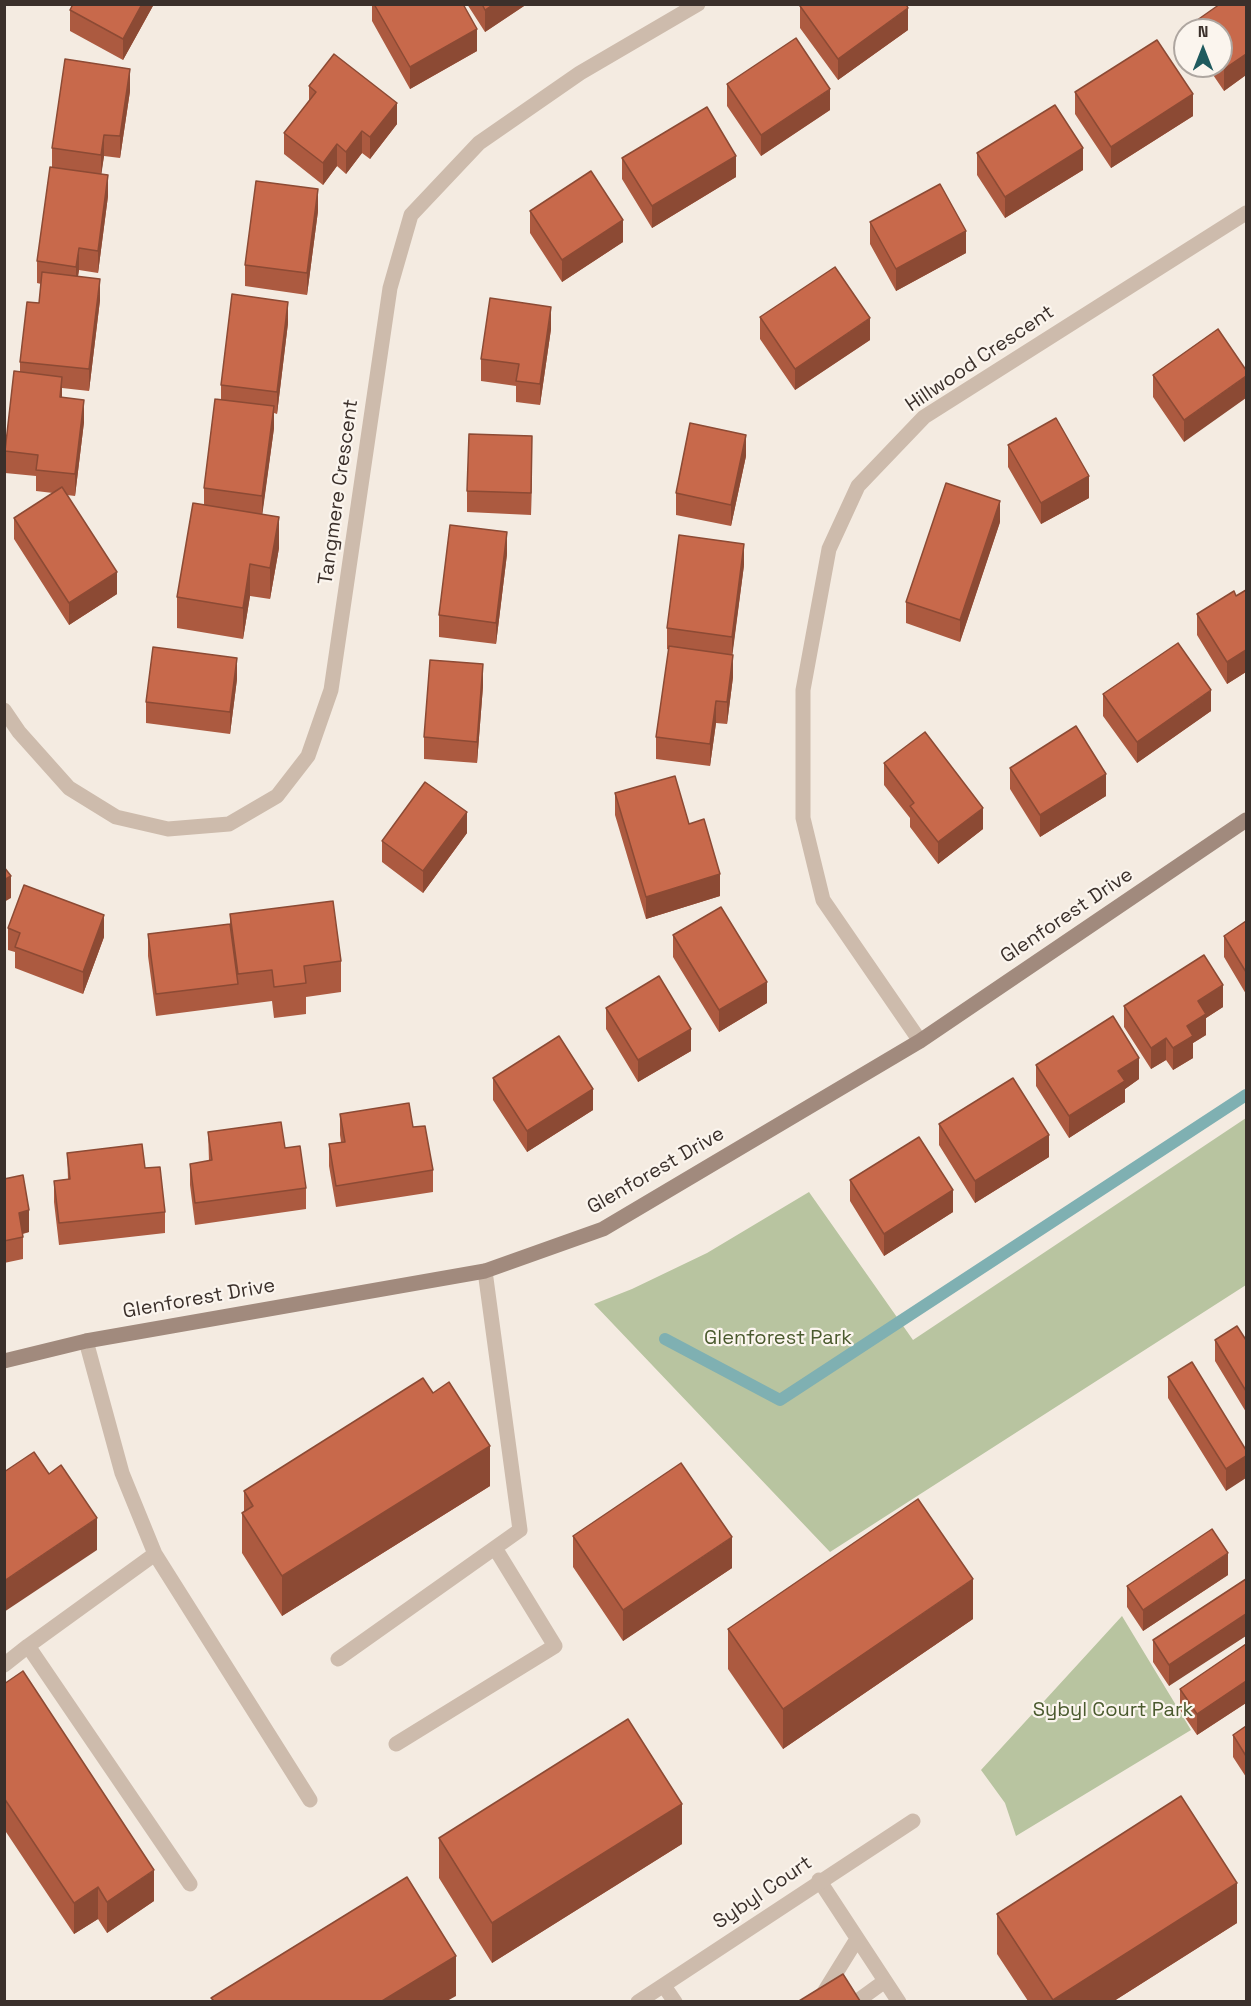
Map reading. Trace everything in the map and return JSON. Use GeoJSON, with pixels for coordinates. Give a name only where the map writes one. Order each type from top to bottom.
{"type":"FeatureCollection","features":[{"type":"Feature","properties":{"kind":"street","name":"Tangmere Crescent"},"geometry":{"type":"LineString","coordinates":[[4,710],[19,732],[69,788],[116,817],[168,829],[229,824],[277,796],[308,756],[331,690],[390,288],[411,215],[479,142],[579,73],[698,4]]}},
{"type":"Feature","properties":{"kind":"street","name":"Hillwood Crescent"},"geometry":{"type":"LineString","coordinates":[[920,1041],[824,900],[803,818],[803,690],[828,549],[858,486],[924,417],[1246,213]]}},
{"type":"Feature","properties":{"kind":"street","name":"Glenforest Drive"},"geometry":{"type":"LineString","coordinates":[[4,1361],[86,1341],[485,1271],[603,1229],[920,1041],[1246,820]]}},
{"type":"Feature","properties":{"kind":"street"},"geometry":{"type":"LineString","coordinates":[[338,1659],[520,1530],[485,1271]]}},
{"type":"Feature","properties":{"kind":"street"},"geometry":{"type":"LineString","coordinates":[[86,1341],[122,1473],[155,1554],[310,1800]]}},
{"type":"Feature","properties":{"kind":"street"},"geometry":{"type":"LineString","coordinates":[[396,1744],[555,1646],[495,1548]]}},
{"type":"Feature","properties":{"kind":"street"},"geometry":{"type":"LineString","coordinates":[[4,1665],[155,1554]]}},
{"type":"Feature","properties":{"kind":"street"},"geometry":{"type":"LineString","coordinates":[[28,1646],[190,1884]]}},
{"type":"Feature","properties":{"kind":"street","name":"Sybyl Court"},"geometry":{"type":"LineString","coordinates":[[638,2001],[664,1986],[819,1880],[913,1821]]}},
{"type":"Feature","properties":{"kind":"street"},"geometry":{"type":"LineString","coordinates":[[819,1880],[899,2001]]}},
{"type":"Feature","properties":{"kind":"street"},"geometry":{"type":"LineString","coordinates":[[818,2001],[857,1939]]}},
{"type":"Feature","properties":{"kind":"street"},"geometry":{"type":"LineString","coordinates":[[855,2001],[885,1981]]}},
{"type":"Feature","properties":{"kind":"street"},"geometry":{"type":"LineString","coordinates":[[664,1986],[675,2001]]}},
{"type":"Feature","properties":{"kind":"green space","name":"Glenforest Park"},"geometry":{"type":"Polygon","coordinates":[[[1246,1118],[1246,1285],[830,1552],[594,1304],[632,1289],[707,1253],[809,1192],[913,1340],[1246,1118]]]}},
{"type":"Feature","properties":{"kind":"green space","name":"Sybyl Court Park"},"geometry":{"type":"Polygon","coordinates":[[[1122,1616],[1191,1730],[1016,1836],[1005,1803],[981,1770],[1122,1616]]]}},
{"type":"Feature","properties":{"kind":"building"},"geometry":{"type":"Polygon","coordinates":[[[73,4],[142,4],[123,39],[70,10],[73,4]]]}},
{"type":"Feature","properties":{"kind":"building"},"geometry":{"type":"Polygon","coordinates":[[[374,4],[463,4],[477,29],[410,67],[374,4]]]}},
{"type":"Feature","properties":{"kind":"building"},"geometry":{"type":"Polygon","coordinates":[[[482,4],[494,4],[485,10],[482,4]]]}},
{"type":"Feature","properties":{"kind":"building"},"geometry":{"type":"Polygon","coordinates":[[[802,4],[906,4],[908,8],[838,59],[800,6],[802,4]]]}},
{"type":"Feature","properties":{"kind":"building"},"geometry":{"type":"Polygon","coordinates":[[[1220,4],[1246,4],[1246,54],[1233,63],[1233,18],[1200,18],[1220,4]]]}},
{"type":"Feature","properties":{"kind":"building"},"geometry":{"type":"Polygon","coordinates":[[[796,38],[830,89],[761,135],[727,84],[796,38]]]}},
{"type":"Feature","properties":{"kind":"building"},"geometry":{"type":"Polygon","coordinates":[[[1157,40],[1173,64],[1173,78],[1182,78],[1193,94],[1111,147],[1075,92],[1157,40]]]}},
{"type":"Feature","properties":{"kind":"building"},"geometry":{"type":"Polygon","coordinates":[[[334,54],[397,103],[370,137],[362,131],[346,152],[337,144],[323,163],[284,133],[316,92],[309,86],[334,54]]]}},
{"type":"Feature","properties":{"kind":"building"},"geometry":{"type":"Polygon","coordinates":[[[65,59],[130,69],[120,136],[104,135],[101,155],[52,148],[65,59]]]}},
{"type":"Feature","properties":{"kind":"building"},"geometry":{"type":"Polygon","coordinates":[[[1055,105],[1083,148],[1005,197],[977,153],[1055,105]]]}},
{"type":"Feature","properties":{"kind":"building"},"geometry":{"type":"Polygon","coordinates":[[[707,107],[736,156],[652,206],[622,158],[707,107]]]}},
{"type":"Feature","properties":{"kind":"building"},"geometry":{"type":"Polygon","coordinates":[[[50,167],[108,175],[98,251],[79,248],[76,267],[37,261],[50,167]]]}},
{"type":"Feature","properties":{"kind":"building"},"geometry":{"type":"Polygon","coordinates":[[[591,171],[623,220],[562,260],[530,211],[591,171]]]}},
{"type":"Feature","properties":{"kind":"building"},"geometry":{"type":"Polygon","coordinates":[[[256,181],[318,189],[307,273],[245,265],[256,181]]]}},
{"type":"Feature","properties":{"kind":"building"},"geometry":{"type":"Polygon","coordinates":[[[940,184],[966,231],[896,269],[870,222],[940,184]]]}},
{"type":"Feature","properties":{"kind":"building"},"geometry":{"type":"Polygon","coordinates":[[[835,267],[870,318],[795,369],[760,317],[835,267]]]}},
{"type":"Feature","properties":{"kind":"building"},"geometry":{"type":"Polygon","coordinates":[[[42,272],[100,279],[89,369],[20,362],[27,302],[39,303],[42,272]]]}},
{"type":"Feature","properties":{"kind":"building"},"geometry":{"type":"Polygon","coordinates":[[[232,294],[288,302],[277,392],[221,385],[232,294]]]}},
{"type":"Feature","properties":{"kind":"building"},"geometry":{"type":"Polygon","coordinates":[[[490,298],[551,307],[540,384],[516,381],[519,364],[481,359],[490,298]]]}},
{"type":"Feature","properties":{"kind":"building"},"geometry":{"type":"Polygon","coordinates":[[[1218,329],[1246,370],[1246,376],[1184,420],[1153,375],[1218,329]]]}},
{"type":"Feature","properties":{"kind":"building"},"geometry":{"type":"Polygon","coordinates":[[[14,371],[62,377],[60,397],[84,400],[75,474],[36,470],[38,455],[5,451],[14,371]]]}},
{"type":"Feature","properties":{"kind":"building"},"geometry":{"type":"Polygon","coordinates":[[[215,399],[274,406],[262,496],[204,488],[215,399]]]}},
{"type":"Feature","properties":{"kind":"building"},"geometry":{"type":"Polygon","coordinates":[[[1056,418],[1089,476],[1041,503],[1008,445],[1056,418]]]}},
{"type":"Feature","properties":{"kind":"building"},"geometry":{"type":"Polygon","coordinates":[[[690,423],[746,435],[731,505],[676,493],[690,423]]]}},
{"type":"Feature","properties":{"kind":"building"},"geometry":{"type":"Polygon","coordinates":[[[469,434],[532,436],[531,493],[467,491],[469,434]]]}},
{"type":"Feature","properties":{"kind":"building"},"geometry":{"type":"Polygon","coordinates":[[[946,483],[1000,501],[960,620],[906,602],[946,483]]]}},
{"type":"Feature","properties":{"kind":"building"},"geometry":{"type":"Polygon","coordinates":[[[62,487],[117,572],[69,603],[14,518],[62,487]]]}},
{"type":"Feature","properties":{"kind":"building"},"geometry":{"type":"Polygon","coordinates":[[[193,503],[279,517],[270,568],[250,564],[243,608],[177,597],[193,503]]]}},
{"type":"Feature","properties":{"kind":"building"},"geometry":{"type":"Polygon","coordinates":[[[450,525],[507,532],[496,623],[439,615],[450,525]]]}},
{"type":"Feature","properties":{"kind":"building"},"geometry":{"type":"Polygon","coordinates":[[[679,535],[744,544],[732,637],[667,628],[679,535]]]}},
{"type":"Feature","properties":{"kind":"building"},"geometry":{"type":"Polygon","coordinates":[[[1246,590],[1246,650],[1227,662],[1197,614],[1234,591],[1236,596],[1246,590]]]}},
{"type":"Feature","properties":{"kind":"building"},"geometry":{"type":"Polygon","coordinates":[[[1178,643],[1211,690],[1137,742],[1103,694],[1178,643]]]}},
{"type":"Feature","properties":{"kind":"building"},"geometry":{"type":"Polygon","coordinates":[[[669,646],[733,655],[727,702],[716,701],[710,744],[656,737],[669,646]]]}},
{"type":"Feature","properties":{"kind":"building"},"geometry":{"type":"Polygon","coordinates":[[[153,647],[237,658],[230,712],[146,702],[153,647]]]}},
{"type":"Feature","properties":{"kind":"building"},"geometry":{"type":"Polygon","coordinates":[[[430,660],[483,664],[477,742],[424,737],[430,660]]]}},
{"type":"Feature","properties":{"kind":"building"},"geometry":{"type":"Polygon","coordinates":[[[1076,726],[1106,774],[1040,815],[1010,768],[1076,726]]]}},
{"type":"Feature","properties":{"kind":"building"},"geometry":{"type":"Polygon","coordinates":[[[925,732],[983,808],[938,842],[910,806],[914,803],[884,763],[925,732]]]}},
{"type":"Feature","properties":{"kind":"building"},"geometry":{"type":"Polygon","coordinates":[[[675,776],[689,824],[704,819],[720,874],[646,897],[615,793],[675,776]]]}},
{"type":"Feature","properties":{"kind":"building"},"geometry":{"type":"Polygon","coordinates":[[[425,782],[467,812],[423,871],[382,841],[425,782]]]}},
{"type":"Feature","properties":{"kind":"building"},"geometry":{"type":"Polygon","coordinates":[[[4,867],[11,876],[4,880],[4,867]]]}},
{"type":"Feature","properties":{"kind":"building"},"geometry":{"type":"Polygon","coordinates":[[[24,885],[104,915],[83,972],[15,947],[20,933],[8,928],[24,885]]]}},
{"type":"Feature","properties":{"kind":"building"},"geometry":{"type":"Polygon","coordinates":[[[333,901],[341,961],[304,966],[306,983],[274,987],[272,970],[238,974],[230,914],[333,901]]]}},
{"type":"Feature","properties":{"kind":"building"},"geometry":{"type":"Polygon","coordinates":[[[721,907],[767,982],[719,1010],[673,935],[721,907]]]}},
{"type":"Feature","properties":{"kind":"building"},"geometry":{"type":"Polygon","coordinates":[[[1246,921],[1246,972],[1224,936],[1246,921]]]}},
{"type":"Feature","properties":{"kind":"building"},"geometry":{"type":"Polygon","coordinates":[[[230,924],[238,984],[156,994],[148,934],[230,924]]]}},
{"type":"Feature","properties":{"kind":"building"},"geometry":{"type":"Polygon","coordinates":[[[1204,955],[1223,985],[1198,1001],[1206,1014],[1187,1026],[1193,1036],[1173,1048],[1166,1038],[1151,1048],[1124,1006],[1204,955]]]}},
{"type":"Feature","properties":{"kind":"building"},"geometry":{"type":"Polygon","coordinates":[[[659,976],[691,1029],[638,1060],[606,1008],[659,976]]]}},
{"type":"Feature","properties":{"kind":"building"},"geometry":{"type":"Polygon","coordinates":[[[1113,1016],[1139,1058],[1118,1071],[1125,1081],[1069,1116],[1036,1065],[1113,1016]]]}},
{"type":"Feature","properties":{"kind":"building"},"geometry":{"type":"Polygon","coordinates":[[[559,1036],[593,1089],[527,1131],[493,1078],[559,1036]]]}},
{"type":"Feature","properties":{"kind":"building"},"geometry":{"type":"Polygon","coordinates":[[[1013,1078],[1049,1135],[975,1181],[939,1124],[1013,1078]]]}},
{"type":"Feature","properties":{"kind":"building"},"geometry":{"type":"Polygon","coordinates":[[[409,1103],[413,1127],[425,1126],[433,1170],[336,1186],[329,1144],[345,1142],[340,1114],[409,1103]]]}},
{"type":"Feature","properties":{"kind":"building"},"geometry":{"type":"Polygon","coordinates":[[[281,1122],[285,1148],[300,1146],[306,1188],[195,1203],[190,1164],[212,1160],[208,1132],[281,1122]]]}},
{"type":"Feature","properties":{"kind":"building"},"geometry":{"type":"Polygon","coordinates":[[[919,1137],[953,1190],[884,1234],[850,1180],[919,1137]]]}},
{"type":"Feature","properties":{"kind":"building"},"geometry":{"type":"Polygon","coordinates":[[[142,1144],[145,1168],[160,1167],[165,1212],[59,1223],[54,1181],[70,1179],[67,1153],[142,1144]]]}},
{"type":"Feature","properties":{"kind":"building"},"geometry":{"type":"Polygon","coordinates":[[[23,1175],[29,1210],[19,1213],[23,1237],[4,1241],[4,1179],[23,1175]]]}},
{"type":"Feature","properties":{"kind":"building"},"geometry":{"type":"Polygon","coordinates":[[[1237,1326],[1246,1340],[1246,1391],[1215,1340],[1237,1326]]]}},
{"type":"Feature","properties":{"kind":"building"},"geometry":{"type":"Polygon","coordinates":[[[1192,1362],[1246,1450],[1246,1456],[1226,1469],[1168,1377],[1192,1362]]]}},
{"type":"Feature","properties":{"kind":"building"},"geometry":{"type":"Polygon","coordinates":[[[423,1378],[433,1393],[449,1382],[490,1446],[282,1576],[242,1513],[253,1506],[244,1491],[423,1378]]]}},
{"type":"Feature","properties":{"kind":"building"},"geometry":{"type":"Polygon","coordinates":[[[34,1452],[49,1474],[61,1465],[97,1518],[4,1581],[4,1472],[34,1452]]]}},
{"type":"Feature","properties":{"kind":"building"},"geometry":{"type":"Polygon","coordinates":[[[681,1463],[732,1537],[623,1610],[573,1536],[681,1463]]]}},
{"type":"Feature","properties":{"kind":"building"},"geometry":{"type":"Polygon","coordinates":[[[918,1499],[973,1579],[783,1709],[728,1629],[918,1499]]]}},
{"type":"Feature","properties":{"kind":"building"},"geometry":{"type":"Polygon","coordinates":[[[1212,1529],[1228,1553],[1143,1610],[1127,1586],[1212,1529]]]}},
{"type":"Feature","properties":{"kind":"building"},"geometry":{"type":"Polygon","coordinates":[[[1246,1579],[1246,1614],[1169,1665],[1153,1640],[1246,1579]]]}},
{"type":"Feature","properties":{"kind":"building"},"geometry":{"type":"Polygon","coordinates":[[[1246,1644],[1246,1681],[1197,1714],[1180,1689],[1246,1644]]]}},
{"type":"Feature","properties":{"kind":"building"},"geometry":{"type":"Polygon","coordinates":[[[23,1671],[154,1870],[107,1902],[98,1887],[74,1903],[4,1798],[4,1684],[23,1671]]]}},
{"type":"Feature","properties":{"kind":"building"},"geometry":{"type":"Polygon","coordinates":[[[628,1719],[682,1804],[492,1923],[439,1838],[628,1719]]]}},
{"type":"Feature","properties":{"kind":"building"},"geometry":{"type":"Polygon","coordinates":[[[1246,1726],[1246,1756],[1233,1735],[1246,1726]]]}},
{"type":"Feature","properties":{"kind":"building"},"geometry":{"type":"Polygon","coordinates":[[[1181,1796],[1237,1883],[1053,2000],[997,1914],[1181,1796]]]}},
{"type":"Feature","properties":{"kind":"building"},"geometry":{"type":"Polygon","coordinates":[[[407,1877],[456,1956],[382,2001],[214,2001],[211,1998],[407,1877]]]}},
{"type":"Feature","properties":{"kind":"building"},"geometry":{"type":"Polygon","coordinates":[[[843,1974],[860,2001],[799,2001],[843,1974]]]}},
{"type":"Feature","properties":{"kind":"waterway"},"geometry":{"type":"LineString","coordinates":[[665,1339],[780,1400],[1246,1095]]}}]}
